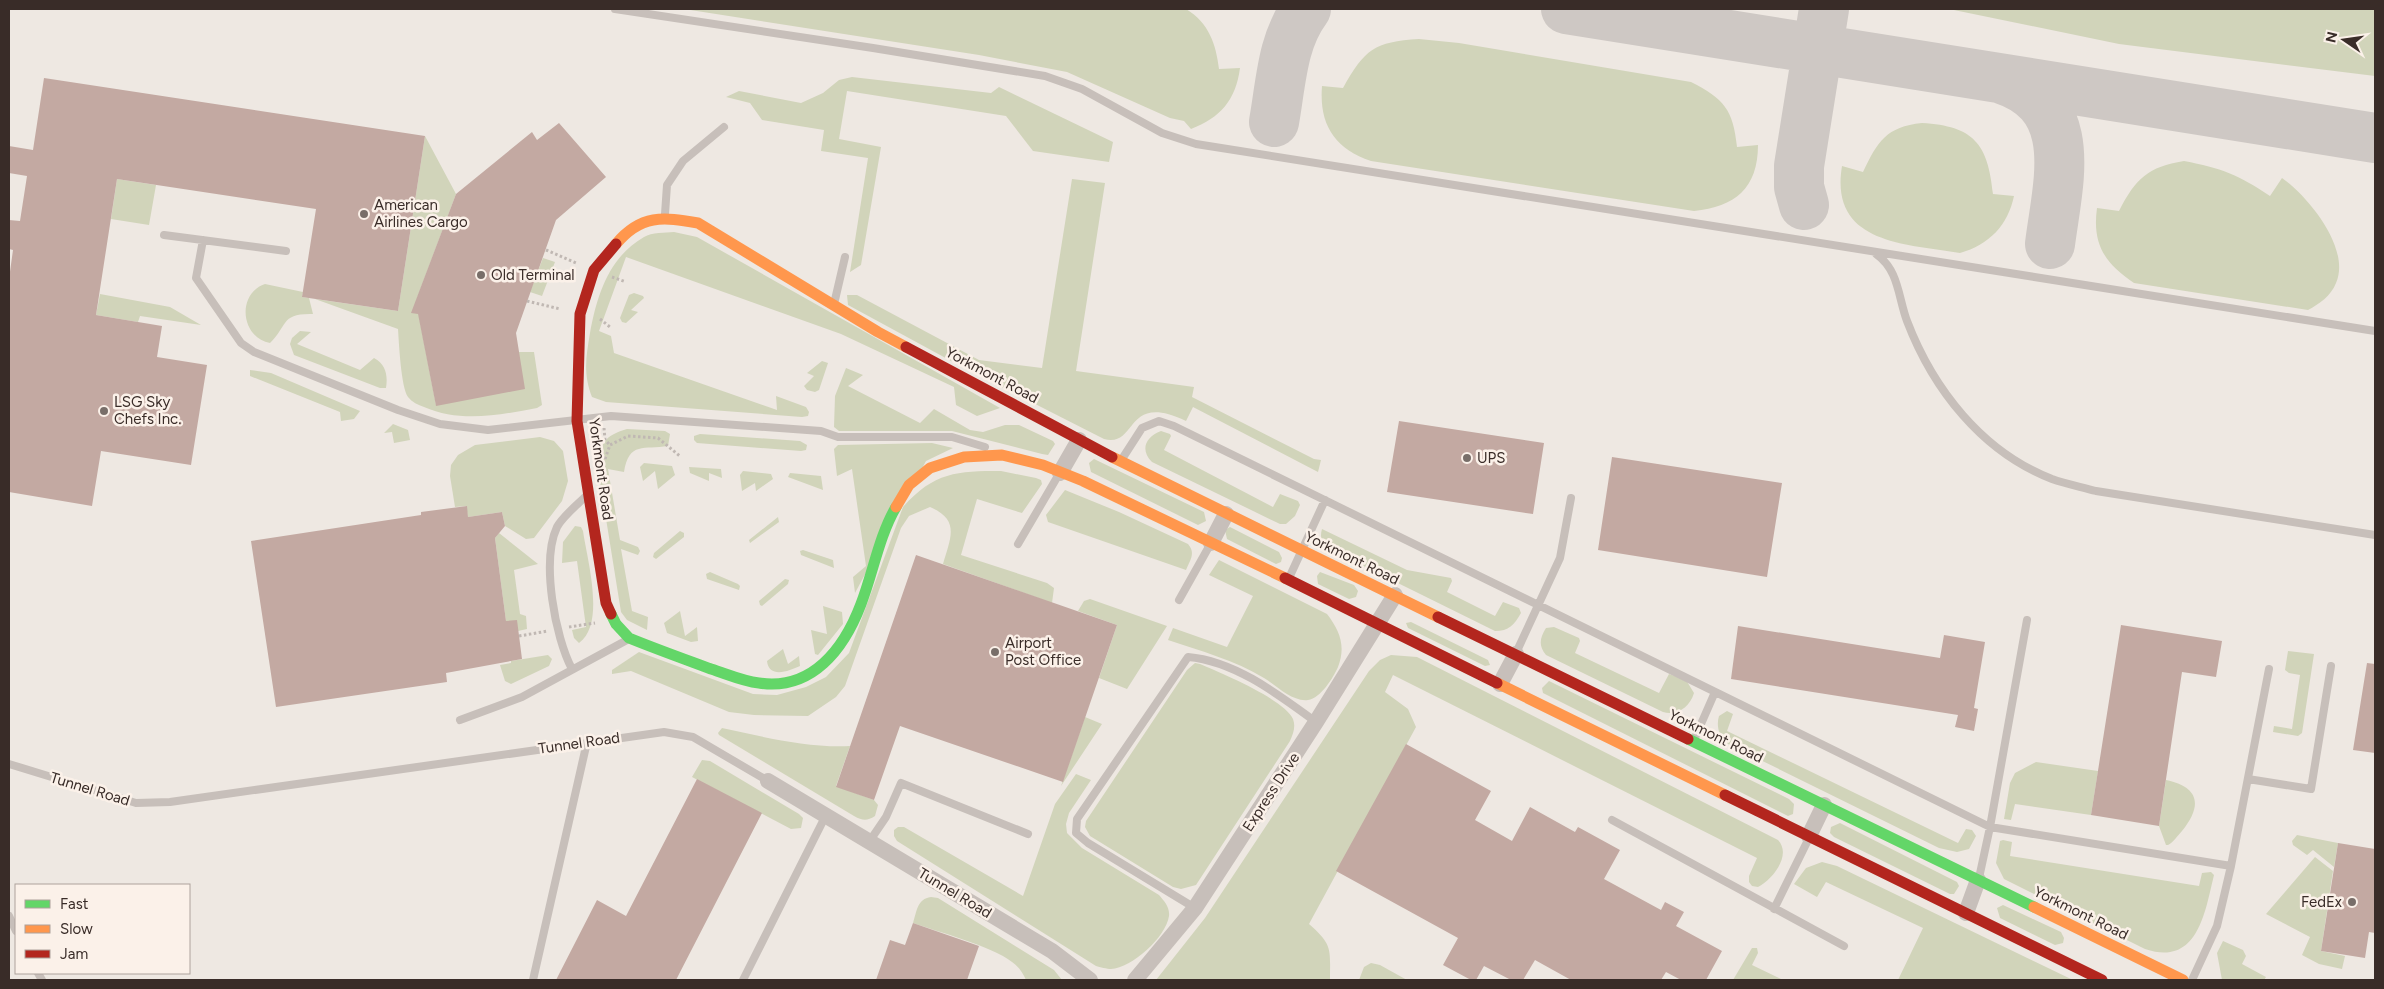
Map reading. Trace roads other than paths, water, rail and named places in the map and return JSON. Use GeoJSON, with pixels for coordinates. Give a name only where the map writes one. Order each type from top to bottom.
{"type":"FeatureCollection","features":[{"type":"Feature","properties":{"kind":"street","name":"Yorkmont Road"},"geometry":{"type":"LineString","coordinates":[[629,638],[616,624],[606,603],[577,421],[580,314],[594,270],[624,234],[645,222],[664,217],[698,223],[878,332],[977,383],[1079,440],[1226,514],[1978,880],[2156,974],[2183,980]]}},
{"type":"Feature","properties":{"kind":"street"},"geometry":{"type":"LineString","coordinates":[[1060,473],[1079,440]]}},
{"type":"Feature","properties":{"kind":"street"},"geometry":{"type":"LineString","coordinates":[[629,638],[751,682],[781,684],[821,670],[839,650],[857,615],[896,507],[910,483],[930,468],[956,456],[1001,454],[1060,473],[1160,517],[2102,980]]}},
{"type":"Feature","properties":{"kind":"street"},"geometry":{"type":"LineString","coordinates":[[1211,543],[1226,514]]}},
{"type":"Feature","properties":{"kind":"street","name":"Express Drive"},"geometry":{"type":"LineString","coordinates":[[1134,980],[1196,908],[1378,624],[1394,595]]}},
{"type":"Feature","properties":{"kind":"street"},"geometry":{"type":"LineString","coordinates":[[1500,684],[1516,654]]}},
{"type":"Feature","properties":{"kind":"street","name":"Tunnel Road"},"geometry":{"type":"LineString","coordinates":[[768,781],[1052,951],[1090,980]]}},
{"type":"Feature","properties":{"kind":"street"},"geometry":{"type":"LineString","coordinates":[[1810,836],[1824,805]]}},
{"type":"Feature","properties":{"kind":"street"},"geometry":{"type":"LineString","coordinates":[[1966,913],[1978,880]]}},
{"type":"Feature","properties":{"kind":"lane"},"geometry":{"type":"LineString","coordinates":[[615,9],[1045,76],[1082,88],[1162,133],[1196,144],[2375,331]]}},
{"type":"Feature","properties":{"kind":"lane"},"geometry":{"type":"LineString","coordinates":[[664,217],[667,185],[683,161],[724,128]]}},
{"type":"Feature","properties":{"kind":"lane"},"geometry":{"type":"LineString","coordinates":[[164,235],[286,251]]}},
{"type":"Feature","properties":{"kind":"lane"},"geometry":{"type":"LineString","coordinates":[[203,240],[196,278],[241,343],[254,352],[398,410],[440,424],[488,430],[611,416],[821,431],[838,437],[952,437],[976,443],[1001,454]]}},
{"type":"Feature","properties":{"kind":"lane"},"geometry":{"type":"LineString","coordinates":[[1873,252],[1887,261],[1896,279],[1906,319],[1924,362],[1946,396],[1971,425],[2018,462],[2052,479],[2096,491],[2375,535]]}},
{"type":"Feature","properties":{"kind":"lane"},"geometry":{"type":"LineString","coordinates":[[834,306],[845,257]]}},
{"type":"Feature","properties":{"kind":"lane"},"geometry":{"type":"LineString","coordinates":[[1121,461],[1142,428],[1159,421],[1174,426],[1990,827],[2231,866]]}},
{"type":"Feature","properties":{"kind":"lane"},"geometry":{"type":"LineString","coordinates":[[1018,544],[1060,473]]}},
{"type":"Feature","properties":{"kind":"lane"},"geometry":{"type":"LineString","coordinates":[[572,669],[564,654],[557,630],[550,563],[558,527],[589,493]]}},
{"type":"Feature","properties":{"kind":"lane"},"geometry":{"type":"LineString","coordinates":[[1516,654],[1560,558],[1571,498]]}},
{"type":"Feature","properties":{"kind":"lane"},"geometry":{"type":"LineString","coordinates":[[1288,580],[1325,500]]}},
{"type":"Feature","properties":{"kind":"lane"},"geometry":{"type":"LineString","coordinates":[[1179,600],[1211,543]]}},
{"type":"Feature","properties":{"kind":"lane"},"geometry":{"type":"LineString","coordinates":[[1978,880],[1990,827],[2027,620]]}},
{"type":"Feature","properties":{"kind":"lane"},"geometry":{"type":"LineString","coordinates":[[460,720],[522,697],[629,638]]}},
{"type":"Feature","properties":{"kind":"lane"},"geometry":{"type":"LineString","coordinates":[[1196,908],[1088,843],[1076,833],[1078,819],[1188,657],[1204,658],[1244,676],[1278,695],[1316,722]]}},
{"type":"Feature","properties":{"kind":"lane"},"geometry":{"type":"LineString","coordinates":[[2248,779],[2311,789],[2331,666]]}},
{"type":"Feature","properties":{"kind":"lane"},"geometry":{"type":"LineString","coordinates":[[2192,980],[2217,926],[2231,866],[2269,669]]}},
{"type":"Feature","properties":{"kind":"lane"},"geometry":{"type":"LineString","coordinates":[[1693,741],[1715,692]]}},
{"type":"Feature","properties":{"kind":"lane","name":"Tunnel Road"},"geometry":{"type":"LineString","coordinates":[[9,764],[136,803],[170,802],[664,732],[679,733],[714,748],[768,781]]}},
{"type":"Feature","properties":{"kind":"lane"},"geometry":{"type":"LineString","coordinates":[[533,980],[587,742]]}},
{"type":"Feature","properties":{"kind":"lane"},"geometry":{"type":"LineString","coordinates":[[869,842],[886,817],[901,783],[1028,834]]}},
{"type":"Feature","properties":{"kind":"lane"},"geometry":{"type":"LineString","coordinates":[[743,980],[826,815]]}},
{"type":"Feature","properties":{"kind":"lane"},"geometry":{"type":"LineString","coordinates":[[1612,820],[1844,946]]}},
{"type":"Feature","properties":{"kind":"lane"},"geometry":{"type":"LineString","coordinates":[[1774,909],[1810,836]]}},
{"type":"Feature","properties":{"kind":"lane"},"geometry":{"type":"LineString","coordinates":[[9,916],[15,930]]}},
{"type":"Feature","properties":{"kind":"place","name":"American Airlines Cargo"},"geometry":{"type":"Point","coordinates":[364,214]}},
{"type":"Feature","properties":{"kind":"place","name":"Old Terminal"},"geometry":{"type":"Point","coordinates":[481,275]}},
{"type":"Feature","properties":{"kind":"place","name":"LSG Sky Chefs Inc."},"geometry":{"type":"Point","coordinates":[104,411]}},
{"type":"Feature","properties":{"kind":"place","name":"UPS"},"geometry":{"type":"Point","coordinates":[1467,458]}},
{"type":"Feature","properties":{"kind":"place","name":"Airport Post Office"},"geometry":{"type":"Point","coordinates":[995,652]}},
{"type":"Feature","properties":{"kind":"place","name":"FedEx"},"geometry":{"type":"Point","coordinates":[2352,902]}}]}
